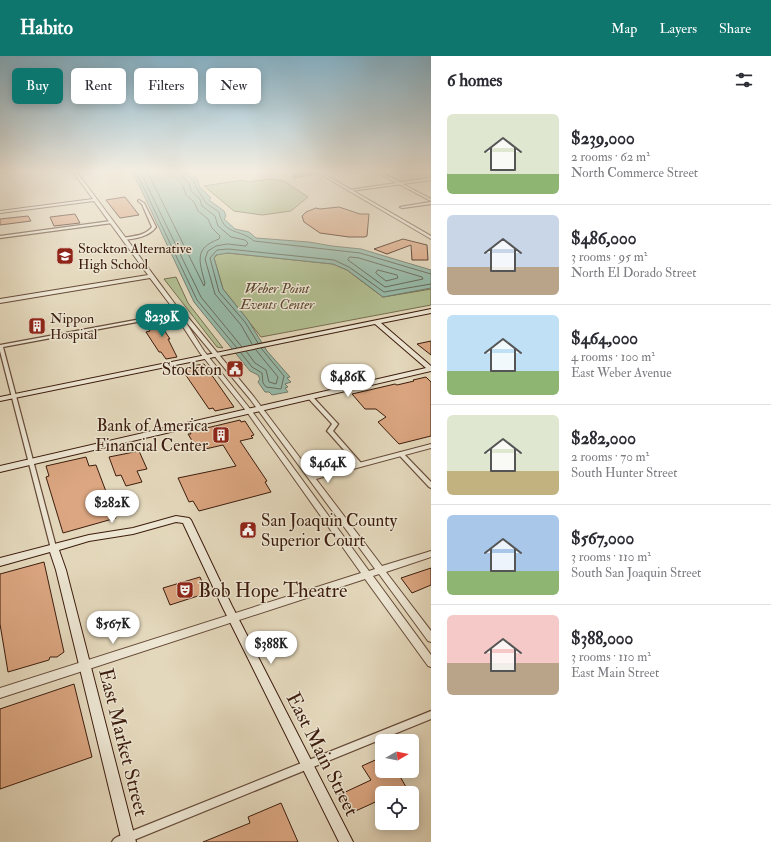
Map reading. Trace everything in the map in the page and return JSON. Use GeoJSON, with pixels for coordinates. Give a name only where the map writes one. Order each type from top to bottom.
{"type":"FeatureCollection","features":[{"type":"Feature","properties":{"kind":"main road"},"geometry":{"type":"LineString","coordinates":[[0,399],[431,311]]}},
{"type":"Feature","properties":{"kind":"main road"},"geometry":{"type":"LineString","coordinates":[[376,322],[431,369]]}},
{"type":"Feature","properties":{"kind":"main road"},"geometry":{"type":"LineString","coordinates":[[0,468],[431,369]]}},
{"type":"Feature","properties":{"kind":"main road","name":"East Main Street"},"geometry":{"type":"LineString","coordinates":[[53,547],[89,538],[132,531],[176,519],[186,520],[346,842]]}},
{"type":"Feature","properties":{"kind":"main road"},"geometry":{"type":"LineString","coordinates":[[0,562],[53,547]]}},
{"type":"Feature","properties":{"kind":"main road","name":"East Market Street"},"geometry":{"type":"LineString","coordinates":[[53,547],[61,570],[129,840]]}},
{"type":"Feature","properties":{"kind":"street"},"geometry":{"type":"LineString","coordinates":[[0,212],[33,208]]}},
{"type":"Feature","properties":{"kind":"street"},"geometry":{"type":"LineString","coordinates":[[101,208],[179,314],[206,357],[249,411],[431,663]]}},
{"type":"Feature","properties":{"kind":"street"},"geometry":{"type":"LineString","coordinates":[[124,239],[146,234],[153,230],[154,227],[145,208]]}},
{"type":"Feature","properties":{"kind":"street"},"geometry":{"type":"LineString","coordinates":[[380,208],[431,238]]}},
{"type":"Feature","properties":{"kind":"street"},"geometry":{"type":"LineString","coordinates":[[0,237],[111,222]]}},
{"type":"Feature","properties":{"kind":"street"},"geometry":{"type":"LineString","coordinates":[[423,233],[431,232]]}},
{"type":"Feature","properties":{"kind":"street"},"geometry":{"type":"LineString","coordinates":[[0,301],[151,276]]}},
{"type":"Feature","properties":{"kind":"street"},"geometry":{"type":"LineString","coordinates":[[0,346],[179,314],[185,317],[260,409],[431,638]]}},
{"type":"Feature","properties":{"kind":"street","name":"East Market Street"},"geometry":{"type":"LineString","coordinates":[[0,346],[53,547]]}},
{"type":"Feature","properties":{"kind":"street"},"geometry":{"type":"LineString","coordinates":[[310,397],[335,424],[330,431],[360,465]]}},
{"type":"Feature","properties":{"kind":"street"},"geometry":{"type":"LineString","coordinates":[[311,478],[431,446]]}},
{"type":"Feature","properties":{"kind":"street"},"geometry":{"type":"LineString","coordinates":[[401,454],[431,486]]}},
{"type":"Feature","properties":{"kind":"street"},"geometry":{"type":"LineString","coordinates":[[0,693],[431,554]]}},
{"type":"Feature","properties":{"kind":"street"},"geometry":{"type":"LineString","coordinates":[[117,842],[129,840],[308,764],[431,715]]}},
{"type":"Feature","properties":{"kind":"green space"},"geometry":{"type":"Polygon","coordinates":[[[230,208],[295,208],[291,211],[262,215],[234,211],[230,208]]]}},
{"type":"Feature","properties":{"kind":"green space","name":"Weber Point Events Center"},"geometry":{"type":"Polygon","coordinates":[[[228,253],[333,264],[347,270],[383,297],[431,289],[431,305],[261,337],[223,289],[214,258],[218,254],[228,253]]]}},
{"type":"Feature","properties":{"kind":"green space"},"geometry":{"type":"Polygon","coordinates":[[[176,277],[188,303],[223,348],[217,347],[164,279],[176,277]]]}},
{"type":"Feature","properties":{"kind":"water"},"geometry":{"type":"Polygon","coordinates":[[[150,208],[219,208],[224,211],[226,216],[224,219],[235,229],[249,232],[256,238],[309,242],[361,249],[431,270],[431,288],[383,297],[347,270],[333,264],[228,253],[216,255],[214,258],[223,289],[248,320],[267,351],[290,377],[287,378],[291,382],[285,384],[288,387],[285,388],[288,392],[272,395],[269,392],[265,392],[258,382],[260,379],[258,375],[250,371],[194,302],[150,208]]]}},
{"type":"Feature","properties":{"kind":"building"},"geometry":{"type":"Polygon","coordinates":[[[112,208],[133,208],[139,215],[120,218],[112,208]]]}},
{"type":"Feature","properties":{"kind":"building"},"geometry":{"type":"Polygon","coordinates":[[[316,208],[341,208],[360,214],[369,214],[367,236],[349,237],[320,233],[304,222],[302,216],[306,212],[316,208]]]}},
{"type":"Feature","properties":{"kind":"building"},"geometry":{"type":"Polygon","coordinates":[[[75,214],[80,223],[54,226],[50,217],[75,214]]]}},
{"type":"Feature","properties":{"kind":"building"},"geometry":{"type":"Polygon","coordinates":[[[28,216],[31,221],[0,225],[0,219],[28,216]]]}},
{"type":"Feature","properties":{"kind":"building"},"geometry":{"type":"Polygon","coordinates":[[[403,239],[427,245],[428,260],[412,260],[411,245],[387,254],[374,249],[403,239]]]}},
{"type":"Feature","properties":{"kind":"building","name":"Nippon Hospital"},"geometry":{"type":"Polygon","coordinates":[[[42,320],[45,330],[33,332],[30,322],[42,320]]]}},
{"type":"Feature","properties":{"kind":"building"},"geometry":{"type":"Polygon","coordinates":[[[170,321],[175,328],[164,330],[170,339],[168,339],[177,357],[166,359],[161,352],[159,352],[146,332],[150,331],[146,325],[170,321]]]}},
{"type":"Feature","properties":{"kind":"building"},"geometry":{"type":"Polygon","coordinates":[[[431,341],[431,355],[417,344],[431,341]]]}},
{"type":"Feature","properties":{"kind":"building"},"geometry":{"type":"Polygon","coordinates":[[[204,364],[234,407],[215,411],[213,408],[209,409],[183,371],[188,370],[186,367],[204,364]]]}},
{"type":"Feature","properties":{"kind":"building"},"geometry":{"type":"Polygon","coordinates":[[[426,377],[431,382],[431,436],[399,444],[378,422],[386,417],[376,409],[365,409],[352,394],[395,384],[397,385],[426,377]]]}},
{"type":"Feature","properties":{"kind":"building"},"geometry":{"type":"Polygon","coordinates":[[[240,420],[241,422],[245,421],[254,435],[251,436],[253,438],[240,441],[267,481],[265,482],[271,492],[199,511],[193,501],[189,502],[178,478],[236,466],[223,445],[201,450],[200,448],[197,449],[188,434],[191,434],[190,432],[240,420]]]}},
{"type":"Feature","properties":{"kind":"building"},"geometry":{"type":"Polygon","coordinates":[[[139,451],[147,469],[137,471],[142,482],[126,486],[121,475],[116,476],[109,457],[139,451]]]}},
{"type":"Feature","properties":{"kind":"building"},"geometry":{"type":"Polygon","coordinates":[[[86,457],[89,466],[96,465],[116,518],[63,533],[46,477],[49,476],[46,466],[86,457]]]}},
{"type":"Feature","properties":{"kind":"building"},"geometry":{"type":"Polygon","coordinates":[[[44,562],[64,652],[57,657],[50,657],[49,660],[8,672],[0,624],[0,574],[44,562]]]}},
{"type":"Feature","properties":{"kind":"building"},"geometry":{"type":"Polygon","coordinates":[[[431,568],[431,585],[412,593],[401,578],[431,568]]]}},
{"type":"Feature","properties":{"kind":"building","name":"Bob Hope Theatre"},"geometry":{"type":"Polygon","coordinates":[[[200,577],[207,593],[170,605],[163,588],[200,577]]]}},
{"type":"Feature","properties":{"kind":"building"},"geometry":{"type":"Polygon","coordinates":[[[74,684],[92,757],[0,789],[0,709],[74,684]]]}},
{"type":"Feature","properties":{"kind":"building"},"geometry":{"type":"Polygon","coordinates":[[[375,760],[375,778],[401,778],[405,786],[375,786],[375,802],[349,814],[339,795],[371,780],[362,766],[375,760]]]}},
{"type":"Feature","properties":{"kind":"building"},"geometry":{"type":"Polygon","coordinates":[[[281,803],[298,842],[203,842],[250,823],[248,817],[281,803]]]}},
{"type":"Feature","properties":{"kind":"place","name":"Stockton Alternative High School"},"geometry":{"type":"Point","coordinates":[65,256]}},
{"type":"Feature","properties":{"kind":"place","name":"Nippon Hospital"},"geometry":{"type":"Point","coordinates":[37,326]}},
{"type":"Feature","properties":{"kind":"place","name":"Stockton"},"geometry":{"type":"Point","coordinates":[235,369]}},
{"type":"Feature","properties":{"kind":"place","name":"Bank of America Financial Center"},"geometry":{"type":"Point","coordinates":[221,435]}},
{"type":"Feature","properties":{"kind":"place","name":"San Joaquin County Superior Court"},"geometry":{"type":"Point","coordinates":[248,530]}},
{"type":"Feature","properties":{"kind":"place","name":"Bob Hope Theatre"},"geometry":{"type":"Point","coordinates":[185,590]}}]}
